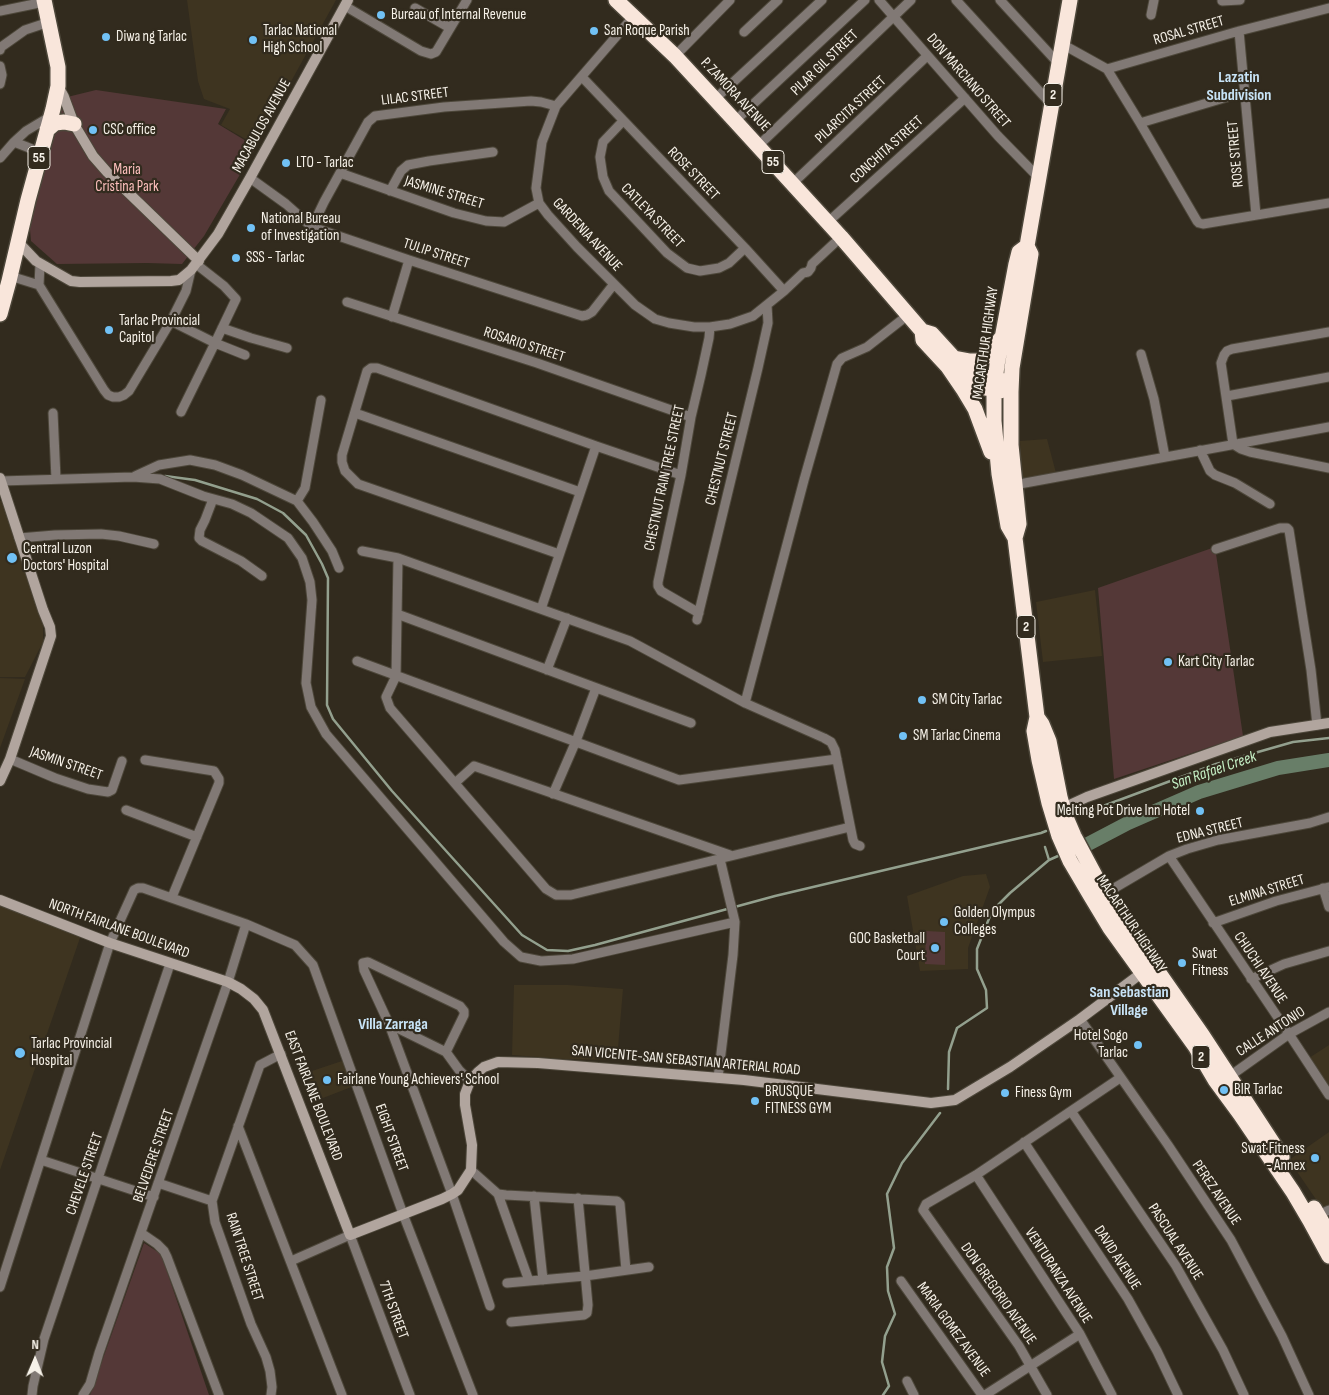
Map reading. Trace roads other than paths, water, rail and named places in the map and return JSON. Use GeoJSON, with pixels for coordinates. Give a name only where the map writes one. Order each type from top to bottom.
{"type":"FeatureCollection","features":[{"type":"Feature","properties":{"kind":"highway","name":"P. ZAMORA AVENUE"},"geometry":{"type":"LineString","coordinates":[[616,0],[675,56],[828,222],[922,331],[923,340],[950,362],[966,381],[1011,386]]}},
{"type":"Feature","properties":{"kind":"highway","name":"MACARTHUR HIGHWAY"},"geometry":{"type":"LineString","coordinates":[[1070,0],[1027,246],[1031,254],[1011,386],[1011,445],[1019,524],[1015,538],[1037,717],[1034,737],[1049,803],[1061,841],[1070,861],[1098,910],[1148,968],[1230,1076],[1324,1212],[1329,1234]]}},
{"type":"Feature","properties":{"kind":"highway","name":"55"},"geometry":{"type":"LineString","coordinates":[[0,314],[58,86],[58,67],[44,1]]}},
{"type":"Feature","properties":{"kind":"highway"},"geometry":{"type":"LineString","coordinates":[[49,123],[64,122],[74,124]]}},
{"type":"Feature","properties":{"kind":"highway","name":"MACARTHUR HIGHWAY"},"geometry":{"type":"LineString","coordinates":[[1015,538],[1008,526],[999,474],[994,421],[994,385],[1019,252],[1027,246]]}},
{"type":"Feature","properties":{"kind":"highway"},"geometry":{"type":"LineString","coordinates":[[999,474],[975,409],[950,362],[978,361],[987,356],[1002,337]]}},
{"type":"Feature","properties":{"kind":"highway","name":"MACARTHUR HIGHWAY"},"geometry":{"type":"LineString","coordinates":[[1037,717],[1049,741],[1060,797],[1072,832],[1148,968],[1215,1080],[1287,1184],[1329,1256]]}},
{"type":"Feature","properties":{"kind":"street"},"geometry":{"type":"LineString","coordinates":[[347,3],[421,51],[431,54],[436,52],[467,0]]}},
{"type":"Feature","properties":{"kind":"street"},"geometry":{"type":"LineString","coordinates":[[675,56],[730,0]]}},
{"type":"Feature","properties":{"kind":"street"},"geometry":{"type":"LineString","coordinates":[[744,32],[778,0]]}},
{"type":"Feature","properties":{"kind":"street"},"geometry":{"type":"LineString","coordinates":[[715,99],[822,0]]}},
{"type":"Feature","properties":{"kind":"street"},"geometry":{"type":"LineString","coordinates":[[735,120],[865,0]]}},
{"type":"Feature","properties":{"kind":"street","name":"DON MARCIANO STREET"},"geometry":{"type":"LineString","coordinates":[[879,0],[998,136],[1039,178]]}},
{"type":"Feature","properties":{"kind":"street","name":"PILAR GIL STREET"},"geometry":{"type":"LineString","coordinates":[[758,146],[911,0]]}},
{"type":"Feature","properties":{"kind":"street"},"geometry":{"type":"LineString","coordinates":[[956,0],[1051,104]]}},
{"type":"Feature","properties":{"kind":"street"},"geometry":{"type":"LineString","coordinates":[[1000,0],[1058,64]]}},
{"type":"Feature","properties":{"kind":"street"},"geometry":{"type":"LineString","coordinates":[[1151,15],[1154,0]]}},
{"type":"Feature","properties":{"kind":"street"},"geometry":{"type":"LineString","coordinates":[[1222,1],[1240,0]]}},
{"type":"Feature","properties":{"kind":"street"},"geometry":{"type":"LineString","coordinates":[[0,11],[44,1]]}},
{"type":"Feature","properties":{"kind":"street","name":"MACABULOS AVENUE"},"geometry":{"type":"LineString","coordinates":[[195,265],[218,234],[347,3]]}},
{"type":"Feature","properties":{"kind":"street"},"geometry":{"type":"LineString","coordinates":[[415,8],[450,28]]}},
{"type":"Feature","properties":{"kind":"street","name":"ROSAL STREET"},"geometry":{"type":"LineString","coordinates":[[1107,69],[1239,31],[1329,8]]}},
{"type":"Feature","properties":{"kind":"street","name":"GARDENIA AVENUE"},"geometry":{"type":"LineString","coordinates":[[633,17],[556,106],[542,142],[536,188],[539,203],[577,247],[635,305],[655,319],[694,327],[710,327],[730,324],[753,316],[803,273],[805,265],[812,264],[841,237]]}},
{"type":"Feature","properties":{"kind":"street"},"geometry":{"type":"LineString","coordinates":[[0,50],[1,47],[25,30],[49,22]]}},
{"type":"Feature","properties":{"kind":"street","name":"ROSE STREET"},"geometry":{"type":"LineString","coordinates":[[1239,31],[1256,215]]}},
{"type":"Feature","properties":{"kind":"street"},"geometry":{"type":"LineString","coordinates":[[1062,44],[1107,69],[1197,221],[1203,224],[1329,203]]}},
{"type":"Feature","properties":{"kind":"street","name":"PILARCITA STREET"},"geometry":{"type":"LineString","coordinates":[[792,183],[927,56]]}},
{"type":"Feature","properties":{"kind":"street"},"geometry":{"type":"LineString","coordinates":[[0,66],[2,74],[0,84]]}},
{"type":"Feature","properties":{"kind":"street","name":"ROSE STREET"},"geometry":{"type":"LineString","coordinates":[[582,77],[784,291]]}},
{"type":"Feature","properties":{"kind":"street"},"geometry":{"type":"LineString","coordinates":[[58,86],[74,124],[93,156],[195,265],[224,286],[236,299],[181,412]]}},
{"type":"Feature","properties":{"kind":"street"},"geometry":{"type":"LineString","coordinates":[[1140,123],[1244,92]]}},
{"type":"Feature","properties":{"kind":"street","name":"CONCHITA STREET"},"geometry":{"type":"LineString","coordinates":[[828,222],[965,98]]}},
{"type":"Feature","properties":{"kind":"street","name":"LILAC STREET"},"geometry":{"type":"LineString","coordinates":[[312,227],[368,122],[375,116],[444,107],[530,101],[556,106]]}},
{"type":"Feature","properties":{"kind":"street","name":"CATLEYA STREET"},"geometry":{"type":"LineString","coordinates":[[623,121],[603,142],[600,157],[603,178],[609,191],[667,253],[687,268],[700,271],[719,268],[745,248]]}},
{"type":"Feature","properties":{"kind":"street"},"geometry":{"type":"LineString","coordinates":[[0,158],[26,131],[49,123]]}},
{"type":"Feature","properties":{"kind":"street"},"geometry":{"type":"LineString","coordinates":[[14,142],[41,153]]}},
{"type":"Feature","properties":{"kind":"street"},"geometry":{"type":"LineString","coordinates":[[390,191],[401,172],[408,165],[429,160],[493,152]]}},
{"type":"Feature","properties":{"kind":"street","name":"JASMINE STREET"},"geometry":{"type":"LineString","coordinates":[[340,173],[454,213],[486,221],[504,222],[539,203]]}},
{"type":"Feature","properties":{"kind":"street","name":"TULIP STREET"},"geometry":{"type":"LineString","coordinates":[[250,178],[286,204],[312,227],[582,316],[592,312],[614,284]]}},
{"type":"Feature","properties":{"kind":"street"},"geometry":{"type":"LineString","coordinates":[[18,242],[40,264],[71,281],[179,280],[195,265]]}},
{"type":"Feature","properties":{"kind":"street"},"geometry":{"type":"LineString","coordinates":[[392,317],[410,260]]}},
{"type":"Feature","properties":{"kind":"street"},"geometry":{"type":"LineString","coordinates":[[40,264],[39,285],[104,390],[114,398],[124,395],[129,391],[171,321],[186,291],[195,265]]}},
{"type":"Feature","properties":{"kind":"street"},"geometry":{"type":"LineString","coordinates":[[10,276],[39,285]]}},
{"type":"Feature","properties":{"kind":"street","name":"ROSARIO STREET"},"geometry":{"type":"LineString","coordinates":[[347,302],[537,363],[691,417]]}},
{"type":"Feature","properties":{"kind":"street","name":"CHESTNUT STREET"},"geometry":{"type":"LineString","coordinates":[[698,617],[768,323],[767,304]]}},
{"type":"Feature","properties":{"kind":"street"},"geometry":{"type":"LineString","coordinates":[[745,703],[837,364],[842,358],[867,347],[908,315]]}},
{"type":"Feature","properties":{"kind":"street"},"geometry":{"type":"LineString","coordinates":[[171,321],[215,343],[245,354]]}},
{"type":"Feature","properties":{"kind":"street","name":"CHESTNUT RAIN TREE STREET"},"geometry":{"type":"LineString","coordinates":[[698,617],[661,591],[658,586],[710,327]]}},
{"type":"Feature","properties":{"kind":"street"},"geometry":{"type":"LineString","coordinates":[[222,328],[287,348]]}},
{"type":"Feature","properties":{"kind":"street"},"geometry":{"type":"LineString","coordinates":[[1329,332],[1227,351],[1221,363],[1233,444],[1241,450],[1329,468]]}},
{"type":"Feature","properties":{"kind":"street"},"geometry":{"type":"LineString","coordinates":[[1141,354],[1154,399],[1165,457]]}},
{"type":"Feature","properties":{"kind":"street"},"geometry":{"type":"LineString","coordinates":[[559,554],[358,484],[345,471],[342,455],[367,371],[371,368],[377,368],[681,475]]}},
{"type":"Feature","properties":{"kind":"street"},"geometry":{"type":"LineString","coordinates":[[1227,396],[1329,377]]}},
{"type":"Feature","properties":{"kind":"street"},"geometry":{"type":"LineString","coordinates":[[297,501],[304,488],[321,400]]}},
{"type":"Feature","properties":{"kind":"street"},"geometry":{"type":"LineString","coordinates":[[53,413],[56,479]]}},
{"type":"Feature","properties":{"kind":"street"},"geometry":{"type":"LineString","coordinates":[[355,413],[580,492]]}},
{"type":"Feature","properties":{"kind":"street"},"geometry":{"type":"LineString","coordinates":[[1014,485],[1329,427]]}},
{"type":"Feature","properties":{"kind":"street"},"geometry":{"type":"LineString","coordinates":[[541,608],[596,446]]}},
{"type":"Feature","properties":{"kind":"street"},"geometry":{"type":"LineString","coordinates":[[1200,450],[1210,471],[1214,475],[1235,483],[1270,504]]}},
{"type":"Feature","properties":{"kind":"street"},"geometry":{"type":"LineString","coordinates":[[133,477],[159,466],[190,460],[215,465],[242,476],[297,501],[307,512],[332,551],[339,568]]}},
{"type":"Feature","properties":{"kind":"street"},"geometry":{"type":"LineString","coordinates":[[0,781],[10,759],[51,636],[50,627],[0,479],[133,477],[160,479],[213,499],[232,504],[250,513],[288,538],[295,547],[307,569],[312,600],[306,683],[312,708],[326,734],[504,942],[521,957],[541,961],[573,959],[734,920]]}},
{"type":"Feature","properties":{"kind":"street"},"geometry":{"type":"LineString","coordinates":[[213,499],[200,530],[199,538],[241,561],[262,576]]}},
{"type":"Feature","properties":{"kind":"street"},"geometry":{"type":"LineString","coordinates":[[1216,549],[1280,528],[1287,528],[1289,530],[1310,661],[1317,725]]}},
{"type":"Feature","properties":{"kind":"street"},"geometry":{"type":"LineString","coordinates":[[20,538],[101,534],[154,544]]}},
{"type":"Feature","properties":{"kind":"street"},"geometry":{"type":"LineString","coordinates":[[362,551],[398,558],[630,641],[745,703],[828,740],[833,745],[854,842],[860,846]]}},
{"type":"Feature","properties":{"kind":"street"},"geometry":{"type":"LineString","coordinates":[[398,558],[396,676],[386,697],[390,708],[546,889],[556,895],[571,895],[850,827]]}},
{"type":"Feature","properties":{"kind":"street"},"geometry":{"type":"LineString","coordinates":[[397,614],[691,723]]}},
{"type":"Feature","properties":{"kind":"street"},"geometry":{"type":"LineString","coordinates":[[546,670],[567,618]]}},
{"type":"Feature","properties":{"kind":"street"},"geometry":{"type":"LineString","coordinates":[[357,661],[679,780],[836,759]]}},
{"type":"Feature","properties":{"kind":"street"},"geometry":{"type":"LineString","coordinates":[[553,794],[576,742],[596,688]]}},
{"type":"Feature","properties":{"kind":"street"},"geometry":{"type":"LineString","coordinates":[[1063,808],[1087,797],[1270,732],[1329,724]]}},
{"type":"Feature","properties":{"kind":"street","name":"JASMIN STREET"},"geometry":{"type":"LineString","coordinates":[[10,759],[54,778],[88,789],[108,792],[112,790],[122,761]]}},
{"type":"Feature","properties":{"kind":"street"},"geometry":{"type":"LineString","coordinates":[[145,760],[214,771],[219,779],[172,897]]}},
{"type":"Feature","properties":{"kind":"street"},"geometry":{"type":"LineString","coordinates":[[455,784],[474,766],[730,855]]}},
{"type":"Feature","properties":{"kind":"street"},"geometry":{"type":"LineString","coordinates":[[126,810],[197,837]]}},
{"type":"Feature","properties":{"kind":"street","name":"EDNA STREET"},"geometry":{"type":"LineString","coordinates":[[1106,893],[1168,856],[1218,840],[1310,823],[1329,817]]}},
{"type":"Feature","properties":{"kind":"street","name":"CHUCHI AVENUE"},"geometry":{"type":"LineString","coordinates":[[1168,856],[1329,1095]]}},
{"type":"Feature","properties":{"kind":"street"},"geometry":{"type":"LineString","coordinates":[[718,1078],[733,955],[734,920],[720,859]]}},
{"type":"Feature","properties":{"kind":"street","name":"EIGHT STREET"},"geometry":{"type":"LineString","coordinates":[[110,943],[134,890],[143,888],[246,924],[295,945],[313,965],[404,1214],[473,1395]]}},
{"type":"Feature","properties":{"kind":"street"},"geometry":{"type":"LineString","coordinates":[[1326,888],[1329,907]]}},
{"type":"Feature","properties":{"kind":"street","name":"ELMINA STREET"},"geometry":{"type":"LineString","coordinates":[[1213,923],[1276,901],[1326,888]]}},
{"type":"Feature","properties":{"kind":"street","name":"NORTH FAIRLANE BOULEVARD"},"geometry":{"type":"LineString","coordinates":[[0,900],[110,943],[228,982]]}},
{"type":"Feature","properties":{"kind":"street","name":"BELVEDERE STREET"},"geometry":{"type":"LineString","coordinates":[[83,1395],[90,1384],[99,1353],[228,982],[246,924]]}},
{"type":"Feature","properties":{"kind":"street"},"geometry":{"type":"LineString","coordinates":[[0,1287],[110,943]]}},
{"type":"Feature","properties":{"kind":"street"},"geometry":{"type":"LineString","coordinates":[[1251,979],[1284,964],[1329,950]]}},
{"type":"Feature","properties":{"kind":"street"},"geometry":{"type":"LineString","coordinates":[[446,1052],[464,1015],[464,1011],[460,1006],[368,962],[363,963],[364,970],[389,1024],[452,1194],[490,1306]]}},
{"type":"Feature","properties":{"kind":"street","name":"CHEVELE STREET"},"geometry":{"type":"LineString","coordinates":[[32,1395],[44,1339],[170,964]]}},
{"type":"Feature","properties":{"kind":"street","name":"SAN VICENTE-SAN SEBASTIAN ARTERIAL ROAD"},"geometry":{"type":"LineString","coordinates":[[470,1081],[484,1067],[498,1062],[538,1063],[744,1080],[931,1103],[955,1100],[1002,1072],[1148,968]]}},
{"type":"Feature","properties":{"kind":"street","name":"EAST FAIRLANE BOULEVARD"},"geometry":{"type":"LineString","coordinates":[[228,982],[241,989],[263,1010],[350,1234]]}},
{"type":"Feature","properties":{"kind":"street","name":"CALLE ANTONIO"},"geometry":{"type":"LineString","coordinates":[[1230,1076],[1289,1034],[1329,1012]]}},
{"type":"Feature","properties":{"kind":"street","name":"PEREZ AVENUE"},"geometry":{"type":"LineString","coordinates":[[1080,1018],[1231,1240],[1282,1336],[1309,1395]]}},
{"type":"Feature","properties":{"kind":"street"},"geometry":{"type":"LineString","coordinates":[[291,1260],[350,1234],[452,1194],[458,1190],[471,1170],[472,1145],[465,1105],[465,1094],[470,1081],[446,1052],[389,1024]]}},
{"type":"Feature","properties":{"kind":"street","name":"RAIN TREE STREET"},"geometry":{"type":"LineString","coordinates":[[271,1395],[270,1371],[266,1357],[248,1315],[215,1222],[212,1201],[260,1065],[281,1054]]}},
{"type":"Feature","properties":{"kind":"street"},"geometry":{"type":"LineString","coordinates":[[976,1175],[1120,1078]]}},
{"type":"Feature","properties":{"kind":"street","name":"PASCUAL AVENUE"},"geometry":{"type":"LineString","coordinates":[[1071,1111],[1176,1266],[1223,1350],[1244,1395]]}},
{"type":"Feature","properties":{"kind":"street"},"geometry":{"type":"LineString","coordinates":[[238,1126],[342,1395]]}},
{"type":"Feature","properties":{"kind":"street","name":"DAVID AVENUE"},"geometry":{"type":"LineString","coordinates":[[1024,1142],[1128,1299],[1157,1351],[1178,1395]]}},
{"type":"Feature","properties":{"kind":"street"},"geometry":{"type":"LineString","coordinates":[[41,1160],[154,1197]]}},
{"type":"Feature","properties":{"kind":"street"},"geometry":{"type":"LineString","coordinates":[[471,1170],[498,1194],[529,1281]]}},
{"type":"Feature","properties":{"kind":"street","name":"DON GREGORIO AVENUE"},"geometry":{"type":"LineString","coordinates":[[976,1175],[926,1204],[923,1210],[1019,1346],[1046,1395]]}},
{"type":"Feature","properties":{"kind":"street","name":"VENTURANZA AVENUE"},"geometry":{"type":"LineString","coordinates":[[976,1175],[1080,1334],[1112,1395]]}},
{"type":"Feature","properties":{"kind":"street"},"geometry":{"type":"LineString","coordinates":[[158,1183],[212,1201]]}},
{"type":"Feature","properties":{"kind":"street"},"geometry":{"type":"LineString","coordinates":[[498,1194],[617,1201],[620,1204],[626,1270]]}},
{"type":"Feature","properties":{"kind":"street"},"geometry":{"type":"LineString","coordinates":[[534,1196],[543,1280]]}},
{"type":"Feature","properties":{"kind":"street"},"geometry":{"type":"LineString","coordinates":[[512,1322],[584,1315],[587,1313],[588,1305],[578,1198]]}},
{"type":"Feature","properties":{"kind":"street"},"geometry":{"type":"LineString","coordinates":[[141,1233],[157,1244],[167,1257],[219,1395]]}},
{"type":"Feature","properties":{"kind":"street","name":"7TH STREET"},"geometry":{"type":"LineString","coordinates":[[350,1234],[410,1395]]}},
{"type":"Feature","properties":{"kind":"street"},"geometry":{"type":"LineString","coordinates":[[507,1283],[649,1268]]}},
{"type":"Feature","properties":{"kind":"street","name":"MARIA GOMEZ AVENUE"},"geometry":{"type":"LineString","coordinates":[[901,1281],[984,1395]]}},
{"type":"Feature","properties":{"kind":"street"},"geometry":{"type":"LineString","coordinates":[[984,1395],[1080,1334]]}},
{"type":"Feature","properties":{"kind":"street"},"geometry":{"type":"LineString","coordinates":[[907,1381],[914,1395]]}},
{"type":"Feature","properties":{"kind":"waterway"},"geometry":{"type":"LineString","coordinates":[[165,476],[195,480],[257,499],[283,513],[306,535],[328,578],[327,705],[333,719],[392,791],[522,935],[547,950],[568,951],[595,945],[775,896],[1046,831]]}},
{"type":"Feature","properties":{"kind":"waterway"},"geometry":{"type":"LineString","coordinates":[[1079,815],[1216,764],[1293,742],[1329,738]]}},
{"type":"Feature","properties":{"kind":"waterway","name":"San Rafael Creek"},"geometry":{"type":"LineString","coordinates":[[1088,844],[1128,823],[1199,792],[1278,768],[1329,760]]}},
{"type":"Feature","properties":{"kind":"waterway"},"geometry":{"type":"LineString","coordinates":[[1045,847],[1049,860]]}},
{"type":"Feature","properties":{"kind":"waterway"},"geometry":{"type":"LineString","coordinates":[[948,1089],[949,1052],[957,1028],[987,1008],[986,990],[977,969],[977,949],[992,911],[1049,860],[1058,856]]}},
{"type":"Feature","properties":{"kind":"waterway"},"geometry":{"type":"LineString","coordinates":[[883,1395],[889,1386],[882,1362],[885,1336],[895,1314],[888,1291],[887,1267],[894,1248],[887,1194],[902,1163],[940,1113]]}},
{"type":"Feature","properties":{"kind":"place","name":"Bureau of Internal Revenue"},"geometry":{"type":"Point","coordinates":[381,15]}},
{"type":"Feature","properties":{"kind":"place","name":"San Roque Parish"},"geometry":{"type":"Point","coordinates":[594,31]}},
{"type":"Feature","properties":{"kind":"place","name":"Diwa ng Tarlac"},"geometry":{"type":"Point","coordinates":[106,37]}},
{"type":"Feature","properties":{"kind":"place","name":"Tarlac National High School"},"geometry":{"type":"Point","coordinates":[253,40]}},
{"type":"Feature","properties":{"kind":"place","name":"CSC office"},"geometry":{"type":"Point","coordinates":[93,130]}},
{"type":"Feature","properties":{"kind":"place","name":"LTO - Tarlac"},"geometry":{"type":"Point","coordinates":[286,163]}},
{"type":"Feature","properties":{"kind":"place","name":"National Bureau of Investigation"},"geometry":{"type":"Point","coordinates":[251,228]}},
{"type":"Feature","properties":{"kind":"place","name":"SSS - Tarlac"},"geometry":{"type":"Point","coordinates":[236,258]}},
{"type":"Feature","properties":{"kind":"place","name":"Tarlac Provincial Capitol"},"geometry":{"type":"Point","coordinates":[109,330]}},
{"type":"Feature","properties":{"kind":"place","name":"Central Luzon Doctors' Hospital"},"geometry":{"type":"Point","coordinates":[12,558]}},
{"type":"Feature","properties":{"kind":"place","name":"Kart City Tarlac"},"geometry":{"type":"Point","coordinates":[1168,662]}},
{"type":"Feature","properties":{"kind":"place","name":"SM City Tarlac"},"geometry":{"type":"Point","coordinates":[922,700]}},
{"type":"Feature","properties":{"kind":"place","name":"SM Tarlac Cinema"},"geometry":{"type":"Point","coordinates":[903,736]}},
{"type":"Feature","properties":{"kind":"place","name":"Melting Pot Drive Inn Hotel"},"geometry":{"type":"Point","coordinates":[1200,811]}},
{"type":"Feature","properties":{"kind":"place","name":"Golden Olympus Colleges"},"geometry":{"type":"Point","coordinates":[944,922]}},
{"type":"Feature","properties":{"kind":"place","name":"GOC Basketball Court"},"geometry":{"type":"Point","coordinates":[935,948]}},
{"type":"Feature","properties":{"kind":"place","name":"Swat Fitness"},"geometry":{"type":"Point","coordinates":[1182,963]}},
{"type":"Feature","properties":{"kind":"place","name":"Hotel Sogo Tarlac"},"geometry":{"type":"Point","coordinates":[1138,1045]}},
{"type":"Feature","properties":{"kind":"place","name":"Tarlac Provincial Hospital"},"geometry":{"type":"Point","coordinates":[20,1053]}},
{"type":"Feature","properties":{"kind":"place","name":"Fairlane Young Achievers' School"},"geometry":{"type":"Point","coordinates":[327,1080]}},
{"type":"Feature","properties":{"kind":"place","name":"BIR Tarlac"},"geometry":{"type":"Point","coordinates":[1224,1090]}},
{"type":"Feature","properties":{"kind":"place","name":"Finess Gym"},"geometry":{"type":"Point","coordinates":[1005,1093]}},
{"type":"Feature","properties":{"kind":"place","name":"BRUSQUE FITNESS GYM"},"geometry":{"type":"Point","coordinates":[755,1101]}},
{"type":"Feature","properties":{"kind":"place","name":"Swat Fitness - Annex"},"geometry":{"type":"Point","coordinates":[1315,1158]}},
{"type":"Feature","properties":{"kind":"district","name":"Lazatin Subdivision"},"geometry":{"type":"Point","coordinates":[1239,87]}},
{"type":"Feature","properties":{"kind":"district","name":"San Sebastian Village"},"geometry":{"type":"Point","coordinates":[1129,1002]}},
{"type":"Feature","properties":{"kind":"district","name":"Villa Zarraga"},"geometry":{"type":"Point","coordinates":[393,1025]}},
{"type":"Feature","properties":{"kind":"park label","name":"Maria Cristina Park"},"geometry":{"type":"Point","coordinates":[127,178]}}]}
